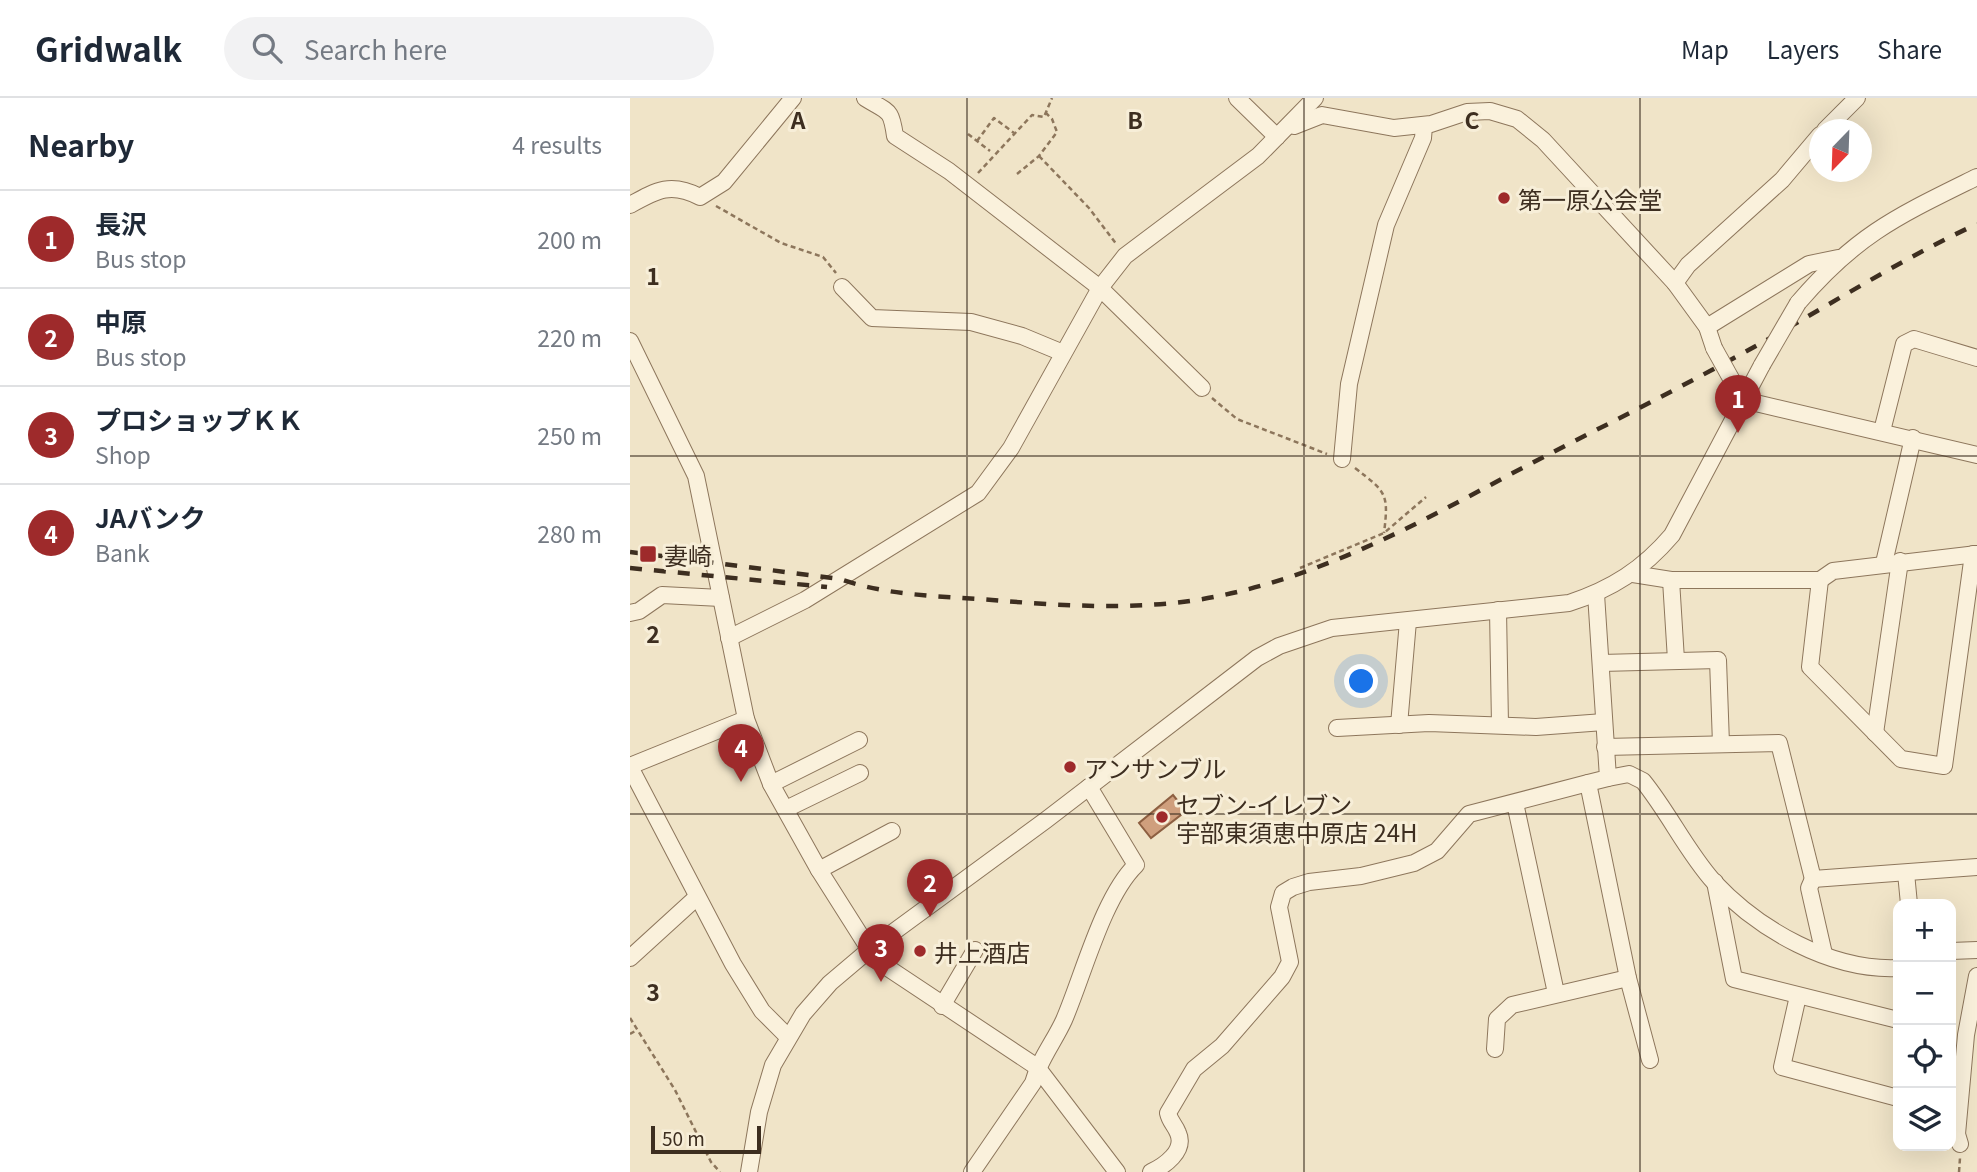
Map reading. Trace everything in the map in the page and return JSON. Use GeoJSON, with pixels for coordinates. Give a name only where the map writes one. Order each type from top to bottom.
{"type":"FeatureCollection","features":[{"type":"Feature","properties":{"kind":"street"},"geometry":{"type":"LineString","coordinates":[[630,205],[649,194],[673,187],[700,197],[724,182],[793,98]]}},
{"type":"Feature","properties":{"kind":"street"},"geometry":{"type":"LineString","coordinates":[[865,98],[890,113],[894,119],[895,136],[968,186],[1100,288],[1202,388]]}},
{"type":"Feature","properties":{"kind":"street"},"geometry":{"type":"LineString","coordinates":[[1237,98],[1277,137]]}},
{"type":"Feature","properties":{"kind":"street"},"geometry":{"type":"LineString","coordinates":[[729,638],[805,600],[978,493],[1011,448],[1100,288],[1125,256],[1211,193],[1277,137],[1315,98]]}},
{"type":"Feature","properties":{"kind":"street"},"geometry":{"type":"LineString","coordinates":[[1836,119],[1857,98]]}},
{"type":"Feature","properties":{"kind":"street"},"geometry":{"type":"LineString","coordinates":[[1277,137],[1307,119],[1322,115],[1394,128],[1424,126],[1467,112],[1490,111],[1517,119],[1543,140],[1675,283],[1707,327],[1714,348],[1744,400],[1977,455]]}},
{"type":"Feature","properties":{"kind":"street"},"geometry":{"type":"LineString","coordinates":[[1342,459],[1349,384],[1386,225],[1423,138],[1424,126]]}},
{"type":"Feature","properties":{"kind":"street"},"geometry":{"type":"LineString","coordinates":[[1675,283],[1688,265],[1782,180],[1809,147]]}},
{"type":"Feature","properties":{"kind":"street"},"geometry":{"type":"LineString","coordinates":[[749,1172],[765,1088],[788,1037],[830,983],[869,950],[1089,788],[1215,688],[1279,646],[1332,628],[1558,605],[1596,594],[1633,574],[1655,555],[1672,535],[1798,303],[1838,258],[1900,214],[1977,177]]}},
{"type":"Feature","properties":{"kind":"street"},"geometry":{"type":"LineString","coordinates":[[1707,327],[1809,264],[1838,258]]}},
{"type":"Feature","properties":{"kind":"street"},"geometry":{"type":"LineString","coordinates":[[842,287],[872,318],[971,322],[1063,353]]}},
{"type":"Feature","properties":{"kind":"street"},"geometry":{"type":"LineString","coordinates":[[1882,431],[1904,344],[1914,339],[1977,358]]}},
{"type":"Feature","properties":{"kind":"street"},"geometry":{"type":"LineString","coordinates":[[630,341],[696,476],[746,719],[771,785],[819,870],[876,960],[1037,1068],[1117,1172]]}},
{"type":"Feature","properties":{"kind":"street"},"geometry":{"type":"LineString","coordinates":[[1875,733],[1892,562],[1913,439]]}},
{"type":"Feature","properties":{"kind":"street"},"geometry":{"type":"LineString","coordinates":[[1633,574],[1671,580],[1820,580],[1833,571],[1975,554],[1944,766],[1901,759],[1810,667],[1820,580]]}},
{"type":"Feature","properties":{"kind":"street"},"geometry":{"type":"LineString","coordinates":[[1671,580],[1676,660]]}},
{"type":"Feature","properties":{"kind":"street"},"geometry":{"type":"LineString","coordinates":[[1596,594],[1608,778]]}},
{"type":"Feature","properties":{"kind":"street"},"geometry":{"type":"LineString","coordinates":[[630,612],[639,611],[662,595],[721,598]]}},
{"type":"Feature","properties":{"kind":"street"},"geometry":{"type":"LineString","coordinates":[[1498,610],[1500,725]]}},
{"type":"Feature","properties":{"kind":"street"},"geometry":{"type":"LineString","coordinates":[[1399,725],[1408,621]]}},
{"type":"Feature","properties":{"kind":"street"},"geometry":{"type":"LineString","coordinates":[[1601,663],[1718,660],[1721,744]]}},
{"type":"Feature","properties":{"kind":"street"},"geometry":{"type":"LineString","coordinates":[[746,719],[630,766],[697,897],[762,1011],[788,1037]]}},
{"type":"Feature","properties":{"kind":"street"},"geometry":{"type":"LineString","coordinates":[[1337,729],[1399,725],[1536,727],[1604,722]]}},
{"type":"Feature","properties":{"kind":"street"},"geometry":{"type":"LineString","coordinates":[[771,785],[859,740]]}},
{"type":"Feature","properties":{"kind":"street"},"geometry":{"type":"LineString","coordinates":[[1605,747],[1779,743],[1813,879],[1809,888],[1824,954]]}},
{"type":"Feature","properties":{"kind":"street"},"geometry":{"type":"LineString","coordinates":[[786,809],[860,773]]}},
{"type":"Feature","properties":{"kind":"street"},"geometry":{"type":"LineString","coordinates":[[1151,1172],[1172,1158],[1179,1143],[1179,1134],[1168,1113],[1180,1090],[1194,1069],[1222,1046],[1282,976],[1290,962],[1279,907],[1283,894],[1293,887],[1309,883],[1361,876],[1414,863],[1437,851],[1469,814],[1587,783],[1629,775],[1643,781],[1715,882],[1772,930],[1824,954],[1875,969],[1893,968]]}},
{"type":"Feature","properties":{"kind":"street"},"geometry":{"type":"LineString","coordinates":[[1587,783],[1628,978],[1650,1060]]}},
{"type":"Feature","properties":{"kind":"street"},"geometry":{"type":"LineString","coordinates":[[972,1172],[1033,1083],[1037,1068],[1062,1024],[1119,884],[1136,865],[1089,788]]}},
{"type":"Feature","properties":{"kind":"street"},"geometry":{"type":"LineString","coordinates":[[1515,803],[1556,993]]}},
{"type":"Feature","properties":{"kind":"street"},"geometry":{"type":"LineString","coordinates":[[819,870],[892,831]]}},
{"type":"Feature","properties":{"kind":"street"},"geometry":{"type":"LineString","coordinates":[[1813,879],[1977,867]]}},
{"type":"Feature","properties":{"kind":"street"},"geometry":{"type":"LineString","coordinates":[[1906,873],[1909,899]]}},
{"type":"Feature","properties":{"kind":"street"},"geometry":{"type":"LineString","coordinates":[[1715,882],[1734,979],[1893,1019]]}},
{"type":"Feature","properties":{"kind":"street"},"geometry":{"type":"LineString","coordinates":[[630,958],[697,897]]}},
{"type":"Feature","properties":{"kind":"street"},"geometry":{"type":"LineString","coordinates":[[942,1006],[975,950]]}},
{"type":"Feature","properties":{"kind":"street"},"geometry":{"type":"LineString","coordinates":[[1956,951],[1977,950]]}},
{"type":"Feature","properties":{"kind":"street"},"geometry":{"type":"LineString","coordinates":[[1956,1136],[1958,1034],[1977,976]]}},
{"type":"Feature","properties":{"kind":"street"},"geometry":{"type":"LineString","coordinates":[[1495,1049],[1497,1019],[1512,1005],[1628,978]]}},
{"type":"Feature","properties":{"kind":"street"},"geometry":{"type":"LineString","coordinates":[[1798,996],[1782,1067],[1893,1096]]}},
{"type":"Feature","properties":{"kind":"path"},"geometry":{"type":"LineString","coordinates":[[968,186],[1032,116],[1044,117],[1052,98]]}},
{"type":"Feature","properties":{"kind":"path"},"geometry":{"type":"LineString","coordinates":[[1017,174],[1039,156],[1057,132],[1052,119],[1046,113]]}},
{"type":"Feature","properties":{"kind":"path"},"geometry":{"type":"LineString","coordinates":[[977,141],[994,118],[1014,133]]}},
{"type":"Feature","properties":{"kind":"path"},"geometry":{"type":"LineString","coordinates":[[968,134],[990,151]]}},
{"type":"Feature","properties":{"kind":"path"},"geometry":{"type":"LineString","coordinates":[[1039,156],[1088,208],[1125,256]]}},
{"type":"Feature","properties":{"kind":"path"},"geometry":{"type":"LineString","coordinates":[[700,197],[780,243],[823,257],[834,269],[842,287]]}},
{"type":"Feature","properties":{"kind":"path"},"geometry":{"type":"LineString","coordinates":[[1202,388],[1237,419],[1270,435],[1342,459],[1383,490],[1388,503],[1384,533]]}},
{"type":"Feature","properties":{"kind":"path"},"geometry":{"type":"LineString","coordinates":[[1300,568],[1384,533],[1426,497]]}},
{"type":"Feature","properties":{"kind":"path"},"geometry":{"type":"LineString","coordinates":[[630,1018],[675,1090],[711,1162],[720,1172]]}},
{"type":"Feature","properties":{"kind":"path"},"geometry":{"type":"LineString","coordinates":[[630,1034],[637,1030]]}},
{"type":"Feature","properties":{"kind":"building","name":"セブン-イレブン 宇部東須恵中原店 24H"},"geometry":{"type":"Polygon","coordinates":[[[1173,795],[1186,811],[1151,838],[1139,823],[1173,795]]]}},
{"type":"Feature","properties":{"kind":"railway"},"geometry":{"type":"LineString","coordinates":[[630,552],[840,579],[895,592],[1047,604],[1159,604],[1214,597],[1254,588],[1329,563],[1438,513],[1716,368],[1889,270],[1977,224]]}},
{"type":"Feature","properties":{"kind":"railway"},"geometry":{"type":"LineString","coordinates":[[630,568],[827,587]]}},
{"type":"Feature","properties":{"kind":"place","name":"第一原公会堂"},"geometry":{"type":"Point","coordinates":[1504,198]}},
{"type":"Feature","properties":{"kind":"place","name":"長沢"},"geometry":{"type":"Point","coordinates":[1738,433]}},
{"type":"Feature","properties":{"kind":"place","name":"妻崎"},"geometry":{"type":"Point","coordinates":[648,554]}},
{"type":"Feature","properties":{"kind":"place","name":"アンサンブル"},"geometry":{"type":"Point","coordinates":[1070,767]}},
{"type":"Feature","properties":{"kind":"place","name":"JAバンク"},"geometry":{"type":"Point","coordinates":[741,782]}},
{"type":"Feature","properties":{"kind":"place","name":"セブン-イレブン 宇部東須恵中原店 24H"},"geometry":{"type":"Point","coordinates":[1162,817]}},
{"type":"Feature","properties":{"kind":"place","name":"中原"},"geometry":{"type":"Point","coordinates":[930,917]}},
{"type":"Feature","properties":{"kind":"place","name":"井上酒店"},"geometry":{"type":"Point","coordinates":[920,951]}},
{"type":"Feature","properties":{"kind":"place","name":"プロショップＫＫ"},"geometry":{"type":"Point","coordinates":[881,982]}}]}
